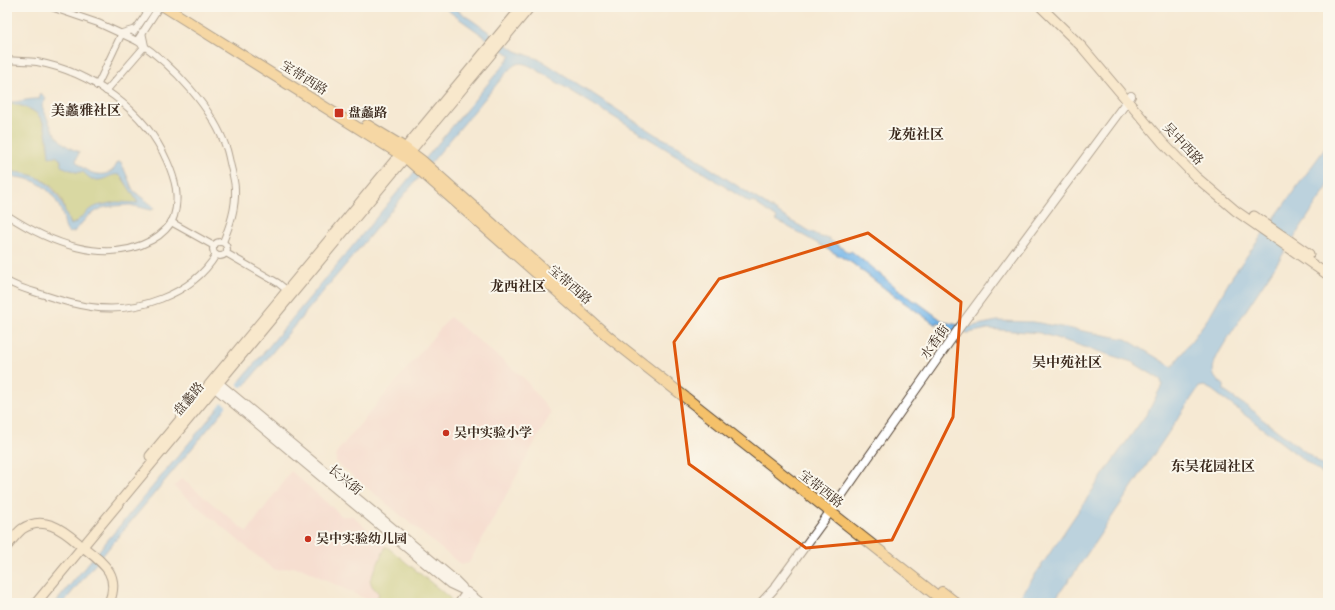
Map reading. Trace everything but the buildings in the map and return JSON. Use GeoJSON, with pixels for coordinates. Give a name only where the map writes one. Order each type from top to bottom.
{"type":"FeatureCollection","features":[{"type":"Feature","properties":{"kind":"main road","name":"宝带西路"},"geometry":{"type":"LineString","coordinates":[[165,7],[405,153]]}},
{"type":"Feature","properties":{"kind":"main road","name":"宝带西路"},"geometry":{"type":"LineString","coordinates":[[176,7],[405,153],[418,163],[614,332],[946,603]]}},
{"type":"Feature","properties":{"kind":"main road","name":"盘蠡路"},"geometry":{"type":"LineString","coordinates":[[36,603],[81,545],[494,46],[522,7]]}},
{"type":"Feature","properties":{"kind":"main road","name":"盘蠡路"},"geometry":{"type":"LineString","coordinates":[[501,37],[530,7]]}},
{"type":"Feature","properties":{"kind":"main road","name":"吴中西路"},"geometry":{"type":"LineString","coordinates":[[1041,7],[1076,40],[1200,173],[1263,226],[1328,268]]}},
{"type":"Feature","properties":{"kind":"main road","name":"吴中西路"},"geometry":{"type":"LineString","coordinates":[[1049,7],[1083,39],[1129,98]]}},
{"type":"Feature","properties":{"kind":"main road","name":"吴中西路"},"geometry":{"type":"LineString","coordinates":[[1292,245],[1328,275]]}},
{"type":"Feature","properties":{"kind":"main road","name":"宝带西路"},"geometry":{"type":"LineString","coordinates":[[832,510],[956,603]]}},
{"type":"Feature","properties":{"kind":"main road"},"geometry":{"type":"LineString","coordinates":[[7,546],[21,530],[40,523],[55,526],[66,532],[97,558],[109,571],[112,580],[112,592],[109,603]]}},
{"type":"Feature","properties":{"kind":"main road","name":"盘蠡路"},"geometry":{"type":"LineString","coordinates":[[28,603],[81,545]]}},
{"type":"Feature","properties":{"kind":"street"},"geometry":{"type":"LineString","coordinates":[[51,7],[82,17],[137,41],[160,57],[192,91],[216,126],[227,151],[235,189],[234,207],[230,225],[223,242]]}},
{"type":"Feature","properties":{"kind":"street"},"geometry":{"type":"LineString","coordinates":[[137,41],[139,30],[151,7]]}},
{"type":"Feature","properties":{"kind":"street"},"geometry":{"type":"LineString","coordinates":[[130,38],[159,7]]}},
{"type":"Feature","properties":{"kind":"street"},"geometry":{"type":"LineString","coordinates":[[122,34],[139,30]]}},
{"type":"Feature","properties":{"kind":"street"},"geometry":{"type":"LineString","coordinates":[[139,30],[145,46]]}},
{"type":"Feature","properties":{"kind":"street"},"geometry":{"type":"LineString","coordinates":[[97,86],[122,34]]}},
{"type":"Feature","properties":{"kind":"street"},"geometry":{"type":"LineString","coordinates":[[106,91],[145,46]]}},
{"type":"Feature","properties":{"kind":"street"},"geometry":{"type":"LineString","coordinates":[[7,60],[36,62],[84,78],[106,91],[132,111],[145,124],[157,140],[172,174],[176,188],[177,204],[171,222],[156,238],[144,244],[118,250],[97,251],[48,238],[33,231],[7,215]]}},
{"type":"Feature","properties":{"kind":"street","name":"水香街"},"geometry":{"type":"LineString","coordinates":[[761,603],[773,590],[832,510],[962,324],[1129,98]]}},
{"type":"Feature","properties":{"kind":"street"},"geometry":{"type":"LineString","coordinates":[[171,222],[214,246]]}},
{"type":"Feature","properties":{"kind":"street"},"geometry":{"type":"LineString","coordinates":[[216,255],[213,251],[214,246],[218,242],[223,242]]}},
{"type":"Feature","properties":{"kind":"street"},"geometry":{"type":"LineString","coordinates":[[223,242],[226,246],[226,253]]}},
{"type":"Feature","properties":{"kind":"street"},"geometry":{"type":"LineString","coordinates":[[226,253],[278,283],[290,293]]}},
{"type":"Feature","properties":{"kind":"street"},"geometry":{"type":"LineString","coordinates":[[216,255],[223,256],[226,253]]}},
{"type":"Feature","properties":{"kind":"street"},"geometry":{"type":"LineString","coordinates":[[7,281],[32,291],[92,308],[127,307],[146,304],[183,288],[199,276],[216,255]]}},
{"type":"Feature","properties":{"kind":"street","name":"长兴街"},"geometry":{"type":"LineString","coordinates":[[214,384],[450,584],[467,592],[481,603]]}},
{"type":"Feature","properties":{"kind":"street"},"geometry":{"type":"LineString","coordinates":[[459,603],[467,592]]}},
{"type":"Feature","properties":{"kind":"highlighted area"},"geometry":{"type":"Polygon","coordinates":[[[868,233],[961,302],[953,417],[892,540],[806,548],[689,464],[674,342],[719,279],[868,233]]]}},
{"type":"Feature","properties":{"kind":"shaded area","name":"吴中实验小学"},"geometry":{"type":"Polygon","coordinates":[[[450,317],[524,378],[551,413],[469,563],[461,565],[336,462],[336,453],[450,317]]]}},
{"type":"Feature","properties":{"kind":"shaded area","name":"吴中实验幼儿园"},"geometry":{"type":"Polygon","coordinates":[[[291,471],[342,516],[353,516],[386,546],[370,580],[372,586],[379,594],[374,603],[301,568],[292,567],[278,570],[273,569],[174,487],[181,478],[247,532],[291,471]]]}},
{"type":"Feature","properties":{"kind":"green space"},"geometry":{"type":"Polygon","coordinates":[[[7,103],[29,109],[36,113],[44,125],[49,156],[58,158],[61,161],[62,166],[76,172],[83,172],[95,179],[114,174],[120,175],[137,200],[137,203],[112,203],[101,205],[73,224],[70,224],[58,193],[46,182],[31,175],[7,172],[7,103]]]}},
{"type":"Feature","properties":{"kind":"green space"},"geometry":{"type":"Polygon","coordinates":[[[386,546],[450,598],[451,603],[374,603],[379,594],[372,586],[370,580],[386,546]]]}},
{"type":"Feature","properties":{"kind":"water"},"geometry":{"type":"Polygon","coordinates":[[[443,7],[453,7],[516,51],[541,60],[656,135],[679,146],[791,221],[821,237],[827,238],[849,253],[851,251],[913,301],[916,301],[944,322],[968,327],[997,321],[1034,322],[1126,339],[1172,367],[1209,317],[1233,275],[1328,144],[1328,186],[1227,339],[1216,358],[1213,369],[1216,379],[1224,385],[1224,391],[1255,412],[1262,419],[1328,469],[1328,478],[1212,390],[1204,386],[1199,387],[1077,569],[1052,603],[1016,603],[1111,463],[1148,412],[1162,385],[1161,380],[1132,362],[1040,333],[988,329],[968,333],[950,330],[938,322],[936,325],[852,263],[776,220],[777,218],[752,201],[750,203],[679,157],[532,67],[521,63],[516,64],[507,72],[245,385],[240,381],[511,56],[443,7]]]}},
{"type":"Feature","properties":{"kind":"water"},"geometry":{"type":"Polygon","coordinates":[[[40,93],[46,98],[42,106],[55,134],[64,144],[79,152],[76,161],[79,165],[93,173],[103,174],[113,170],[118,162],[121,162],[133,190],[153,206],[154,209],[150,210],[130,205],[102,208],[88,216],[74,232],[69,233],[65,228],[63,216],[55,198],[49,192],[42,186],[27,179],[7,177],[7,172],[31,175],[48,185],[61,201],[71,225],[89,210],[97,206],[116,202],[138,203],[123,178],[120,176],[114,175],[100,180],[94,180],[83,172],[76,172],[61,166],[61,160],[56,156],[49,157],[47,134],[41,119],[36,113],[29,109],[20,105],[7,103],[40,99],[40,93]]]}},
{"type":"Feature","properties":{"kind":"water"},"geometry":{"type":"Polygon","coordinates":[[[219,407],[224,410],[63,603],[55,603],[219,407]]]}},
{"type":"Feature","properties":{"kind":"place","name":"盘蠡路"},"geometry":{"type":"Point","coordinates":[339,113]}},
{"type":"Feature","properties":{"kind":"place","name":"吴中实验小学"},"geometry":{"type":"Point","coordinates":[446,433]}},
{"type":"Feature","properties":{"kind":"place","name":"吴中实验幼儿园"},"geometry":{"type":"Point","coordinates":[308,539]}},
{"type":"Feature","properties":{"kind":"district","name":"美蠡雅社区"},"geometry":{"type":"Point","coordinates":[86,110]}},
{"type":"Feature","properties":{"kind":"district","name":"龙苑社区"},"geometry":{"type":"Point","coordinates":[916,134]}},
{"type":"Feature","properties":{"kind":"district","name":"龙西社区"},"geometry":{"type":"Point","coordinates":[518,286]}},
{"type":"Feature","properties":{"kind":"district","name":"吴中苑社区"},"geometry":{"type":"Point","coordinates":[1067,362]}},
{"type":"Feature","properties":{"kind":"district","name":"东吴花园社区"},"geometry":{"type":"Point","coordinates":[1213,466]}}]}
